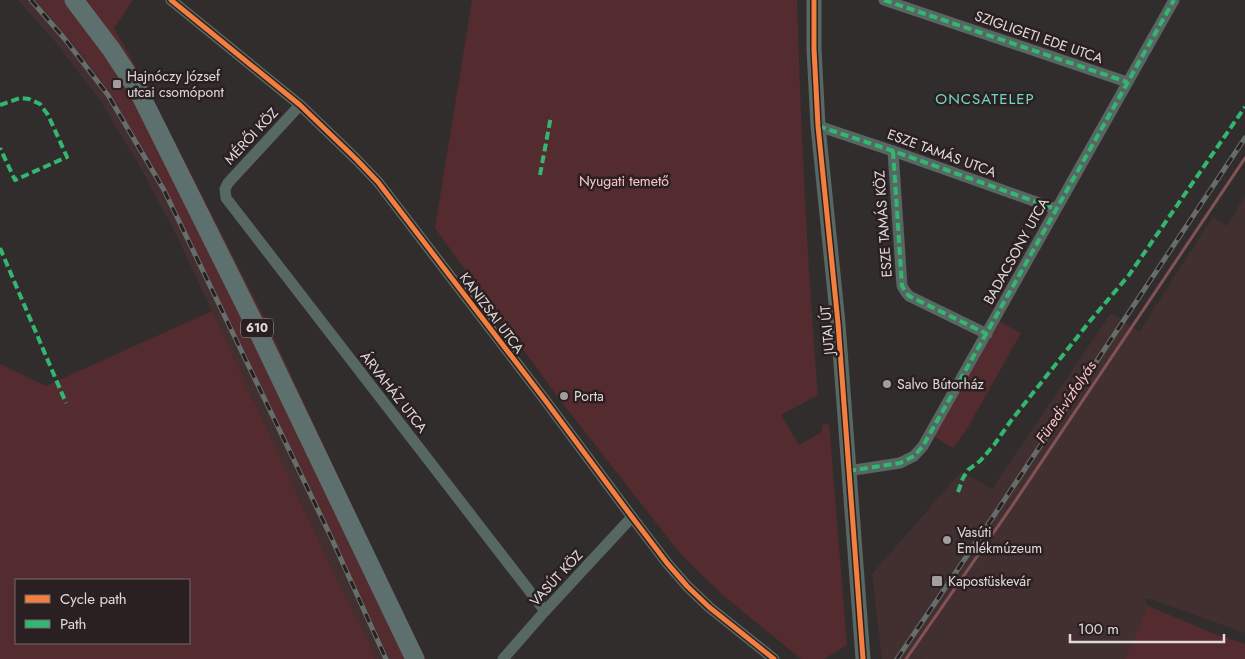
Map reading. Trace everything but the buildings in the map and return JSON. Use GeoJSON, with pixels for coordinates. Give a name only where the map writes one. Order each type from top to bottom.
{"type":"FeatureCollection","features":[{"type":"Feature","properties":{"kind":"main road","name":"610"},"geometry":{"type":"LineString","coordinates":[[80,4],[138,90],[255,325],[415,659]]}},
{"type":"Feature","properties":{"kind":"street","name":"KANIZSAI UTCA"},"geometry":{"type":"LineString","coordinates":[[171,0],[300,105],[378,182],[667,563],[709,607],[774,659]]}},
{"type":"Feature","properties":{"kind":"street","name":"JUTAI ÚT"},"geometry":{"type":"LineString","coordinates":[[814,0],[814,49],[818,126],[837,315],[863,659]]}},
{"type":"Feature","properties":{"kind":"street","name":"SZIGLIGETI EDE UTCA"},"geometry":{"type":"LineString","coordinates":[[884,0],[1127,82]]}},
{"type":"Feature","properties":{"kind":"street","name":"BADACSONY UTCA"},"geometry":{"type":"LineString","coordinates":[[848,471],[900,463],[914,456],[923,446],[1174,0]]}},
{"type":"Feature","properties":{"kind":"street","name":"MÉRŐI KÖZ"},"geometry":{"type":"LineString","coordinates":[[225,189],[300,105]]}},
{"type":"Feature","properties":{"kind":"street","name":"ESZE TAMÁS UTCA"},"geometry":{"type":"LineString","coordinates":[[818,126],[1056,209]]}},
{"type":"Feature","properties":{"kind":"street","name":"ESZE TAMÁS KÖZ"},"geometry":{"type":"LineString","coordinates":[[893,151],[902,286],[909,296],[986,334]]}},
{"type":"Feature","properties":{"kind":"street","name":"ÁRVAHÁZ UTCA"},"geometry":{"type":"LineString","coordinates":[[225,189],[226,198],[231,206],[545,611]]}},
{"type":"Feature","properties":{"kind":"street","name":"VASÚT KÖZ"},"geometry":{"type":"LineString","coordinates":[[503,659],[632,517]]}},
{"type":"Feature","properties":{"kind":"shaded area"},"geometry":{"type":"Polygon","coordinates":[[[18,0],[35,0],[74,45],[109,91],[141,146],[198,256],[390,659],[376,659],[320,544],[176,234],[138,163],[101,102],[57,44],[18,0]]]}},
{"type":"Feature","properties":{"kind":"shaded area"},"geometry":{"type":"Polygon","coordinates":[[[1245,196],[1245,633],[1145,598],[1148,606],[1125,659],[922,659],[925,653],[921,659],[882,659],[872,574],[961,472],[992,489],[1111,313],[1139,332],[1213,217],[1227,226],[1245,196]]]}},
{"type":"Feature","properties":{"kind":"green space"},"geometry":{"type":"Polygon","coordinates":[[[35,0],[133,0],[114,28],[146,85],[265,319],[379,564],[426,659],[390,659],[245,352],[169,197],[109,91],[74,45],[35,0]]]}},
{"type":"Feature","properties":{"kind":"green space","name":"Nyugati temető"},"geometry":{"type":"Polygon","coordinates":[[[472,0],[797,0],[805,198],[818,395],[781,415],[799,445],[822,432],[822,425],[829,424],[847,645],[824,659],[801,659],[723,595],[682,556],[557,396],[435,228],[472,0]]]}},
{"type":"Feature","properties":{"kind":"green space"},"geometry":{"type":"Polygon","coordinates":[[[212,311],[320,544],[376,659],[0,659],[0,364],[46,386],[212,311]]]}},
{"type":"Feature","properties":{"kind":"green space"},"geometry":{"type":"Polygon","coordinates":[[[995,319],[1021,333],[967,429],[953,448],[930,434],[995,319]]]}},
{"type":"Feature","properties":{"kind":"green space"},"geometry":{"type":"Polygon","coordinates":[[[1148,606],[1215,634],[1245,644],[1245,659],[1125,659],[1148,606]]]}},
{"type":"Feature","properties":{"kind":"waterway","name":"Füredi-vízfolyás"},"geometry":{"type":"LineString","coordinates":[[906,659],[1012,506],[1245,158]]}},
{"type":"Feature","properties":{"kind":"railway"},"geometry":{"type":"LineString","coordinates":[[31,0],[64,38],[108,95],[164,190],[331,537],[386,659]]}},
{"type":"Feature","properties":{"kind":"railway"},"geometry":{"type":"LineString","coordinates":[[897,659],[1245,138]]}},
{"type":"Feature","properties":{"kind":"marked path"},"geometry":{"type":"LineString","coordinates":[[884,0],[1127,82]]}},
{"type":"Feature","properties":{"kind":"marked path"},"geometry":{"type":"LineString","coordinates":[[848,471],[900,463],[914,456],[923,446],[1174,0]]}},
{"type":"Feature","properties":{"kind":"marked path"},"geometry":{"type":"LineString","coordinates":[[0,105],[20,98],[29,99],[40,104],[48,115],[67,157],[15,180],[0,148]]}},
{"type":"Feature","properties":{"kind":"marked path"},"geometry":{"type":"LineString","coordinates":[[958,492],[968,470],[980,461],[994,445],[1090,321],[1129,275],[1245,107]]}},
{"type":"Feature","properties":{"kind":"marked path"},"geometry":{"type":"LineString","coordinates":[[540,175],[551,116]]}},
{"type":"Feature","properties":{"kind":"marked path"},"geometry":{"type":"LineString","coordinates":[[818,126],[1056,209]]}},
{"type":"Feature","properties":{"kind":"marked path"},"geometry":{"type":"LineString","coordinates":[[893,151],[902,286],[909,296],[987,334]]}},
{"type":"Feature","properties":{"kind":"marked path"},"geometry":{"type":"LineString","coordinates":[[0,248],[66,403]]}},
{"type":"Feature","properties":{"kind":"cycle path"},"geometry":{"type":"LineString","coordinates":[[171,0],[300,105],[378,182],[667,563],[709,607],[774,659]]}},
{"type":"Feature","properties":{"kind":"cycle path"},"geometry":{"type":"LineString","coordinates":[[814,0],[814,49],[818,126],[838,323],[863,659]]}},
{"type":"Feature","properties":{"kind":"place","name":"Hajnóczy József utcai csomópont"},"geometry":{"type":"Point","coordinates":[117,84]}},
{"type":"Feature","properties":{"kind":"place","name":"Salvo Bútorház"},"geometry":{"type":"Point","coordinates":[887,384]}},
{"type":"Feature","properties":{"kind":"place","name":"Porta"},"geometry":{"type":"Point","coordinates":[564,396]}},
{"type":"Feature","properties":{"kind":"place","name":"Vasúti Emlékmúzeum"},"geometry":{"type":"Point","coordinates":[947,540]}},
{"type":"Feature","properties":{"kind":"place","name":"Kapostüskevár"},"geometry":{"type":"Point","coordinates":[937,581]}},
{"type":"Feature","properties":{"kind":"district","name":"ONCSATELEP"},"geometry":{"type":"Point","coordinates":[985,99]}}]}
